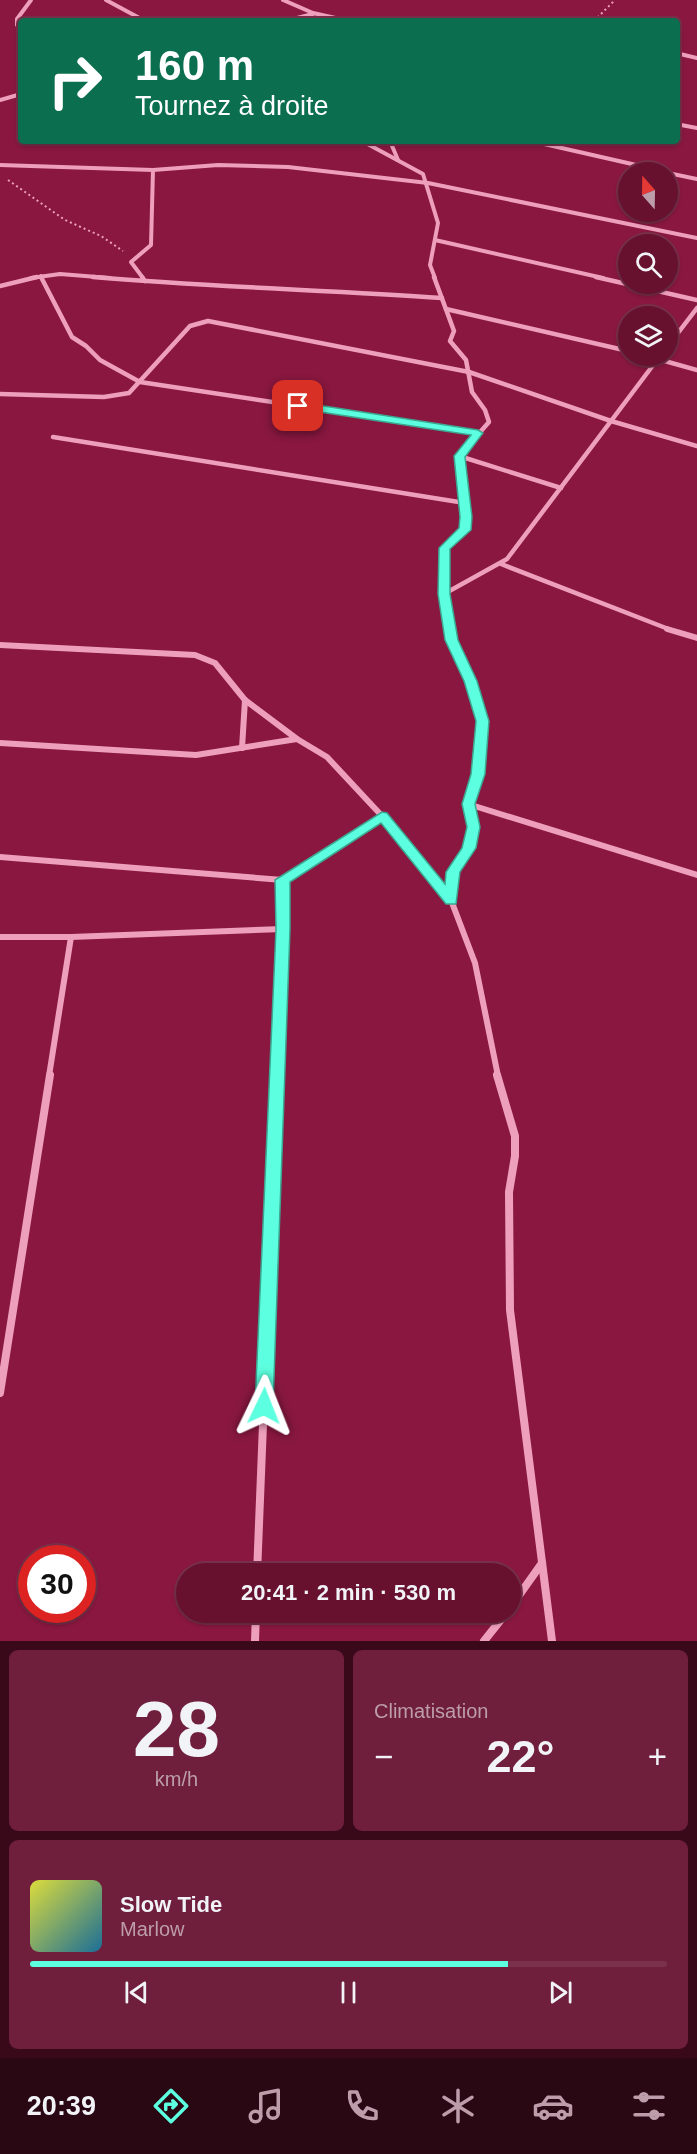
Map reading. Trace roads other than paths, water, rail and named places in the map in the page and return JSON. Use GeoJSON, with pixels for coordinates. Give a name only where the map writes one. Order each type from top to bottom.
{"type":"FeatureCollection","features":[{"type":"Feature","properties":{"kind":"street"},"geometry":{"type":"LineString","coordinates":[[18,26],[17,19],[31,0]]}},
{"type":"Feature","properties":{"kind":"street"},"geometry":{"type":"LineString","coordinates":[[106,0],[139,18]]}},
{"type":"Feature","properties":{"kind":"street"},"geometry":{"type":"LineString","coordinates":[[283,0],[313,13],[336,18]]}},
{"type":"Feature","properties":{"kind":"street"},"geometry":{"type":"LineString","coordinates":[[296,18],[313,13]]}},
{"type":"Feature","properties":{"kind":"street"},"geometry":{"type":"LineString","coordinates":[[680,54],[697,58]]}},
{"type":"Feature","properties":{"kind":"street"},"geometry":{"type":"LineString","coordinates":[[0,100],[18,96]]}},
{"type":"Feature","properties":{"kind":"street"},"geometry":{"type":"LineString","coordinates":[[680,125],[697,128]]}},
{"type":"Feature","properties":{"kind":"street"},"geometry":{"type":"LineString","coordinates":[[368,144],[423,174],[428,183],[438,223],[430,265],[454,331],[450,341],[466,360],[472,392],[485,411],[489,422],[459,456],[465,503],[465,530],[445,548],[443,555],[444,594],[452,640],[471,681],[483,721],[478,774],[468,804],[473,827],[469,848],[453,872],[451,900]]}},
{"type":"Feature","properties":{"kind":"street"},"geometry":{"type":"LineString","coordinates":[[391,144],[399,160]]}},
{"type":"Feature","properties":{"kind":"street"},"geometry":{"type":"LineString","coordinates":[[544,144],[623,162]]}},
{"type":"Feature","properties":{"kind":"street"},"geometry":{"type":"LineString","coordinates":[[0,165],[153,170],[218,165],[277,166],[428,183],[697,238]]}},
{"type":"Feature","properties":{"kind":"street"},"geometry":{"type":"LineString","coordinates":[[145,281],[131,262],[150,244],[153,170]]}},
{"type":"Feature","properties":{"kind":"street"},"geometry":{"type":"LineString","coordinates":[[678,175],[697,179]]}},
{"type":"Feature","properties":{"kind":"street"},"geometry":{"type":"LineString","coordinates":[[435,240],[697,300]]}},
{"type":"Feature","properties":{"kind":"street"},"geometry":{"type":"LineString","coordinates":[[0,286],[40,276],[86,275],[228,288],[315,290],[442,298]]}},
{"type":"Feature","properties":{"kind":"street"},"geometry":{"type":"LineString","coordinates":[[40,276],[72,337],[86,346],[100,360],[140,382],[478,433]]}},
{"type":"Feature","properties":{"kind":"street"},"geometry":{"type":"LineString","coordinates":[[678,333],[697,308]]}},
{"type":"Feature","properties":{"kind":"street"},"geometry":{"type":"LineString","coordinates":[[446,309],[618,349]]}},
{"type":"Feature","properties":{"kind":"street"},"geometry":{"type":"LineString","coordinates":[[0,394],[104,397],[129,393],[190,326],[207,321],[469,372],[611,421],[697,446]]}},
{"type":"Feature","properties":{"kind":"street"},"geometry":{"type":"LineString","coordinates":[[678,364],[697,370]]}},
{"type":"Feature","properties":{"kind":"street"},"geometry":{"type":"LineString","coordinates":[[444,594],[507,559],[652,366]]}},
{"type":"Feature","properties":{"kind":"street"},"geometry":{"type":"LineString","coordinates":[[53,437],[465,503]]}},
{"type":"Feature","properties":{"kind":"street"},"geometry":{"type":"LineString","coordinates":[[459,456],[561,488]]}},
{"type":"Feature","properties":{"kind":"street"},"geometry":{"type":"LineString","coordinates":[[501,564],[688,637],[697,638]]}},
{"type":"Feature","properties":{"kind":"street"},"geometry":{"type":"LineString","coordinates":[[0,645],[195,655],[215,663],[245,700],[297,739],[327,757],[382,816],[451,900],[475,963],[492,1057],[515,1136],[515,1156],[509,1192],[510,1310],[552,1641]]}},
{"type":"Feature","properties":{"kind":"street"},"geometry":{"type":"LineString","coordinates":[[242,748],[245,700]]}},
{"type":"Feature","properties":{"kind":"street"},"geometry":{"type":"LineString","coordinates":[[0,743],[196,755],[297,739]]}},
{"type":"Feature","properties":{"kind":"street"},"geometry":{"type":"LineString","coordinates":[[468,804],[697,874]]}},
{"type":"Feature","properties":{"kind":"street"},"geometry":{"type":"LineString","coordinates":[[0,857],[282,880],[382,816]]}},
{"type":"Feature","properties":{"kind":"street"},"geometry":{"type":"LineString","coordinates":[[257,1563],[283,929],[282,880]]}},
{"type":"Feature","properties":{"kind":"street"},"geometry":{"type":"LineString","coordinates":[[0,937],[71,938],[283,929]]}},
{"type":"Feature","properties":{"kind":"street"},"geometry":{"type":"LineString","coordinates":[[0,1393],[71,938]]}},
{"type":"Feature","properties":{"kind":"street"},"geometry":{"type":"LineString","coordinates":[[521,1592],[542,1562]]}},
{"type":"Feature","properties":{"kind":"street"},"geometry":{"type":"LineString","coordinates":[[255,1641],[256,1623]]}},
{"type":"Feature","properties":{"kind":"street"},"geometry":{"type":"LineString","coordinates":[[484,1641],[498,1623]]}}]}
